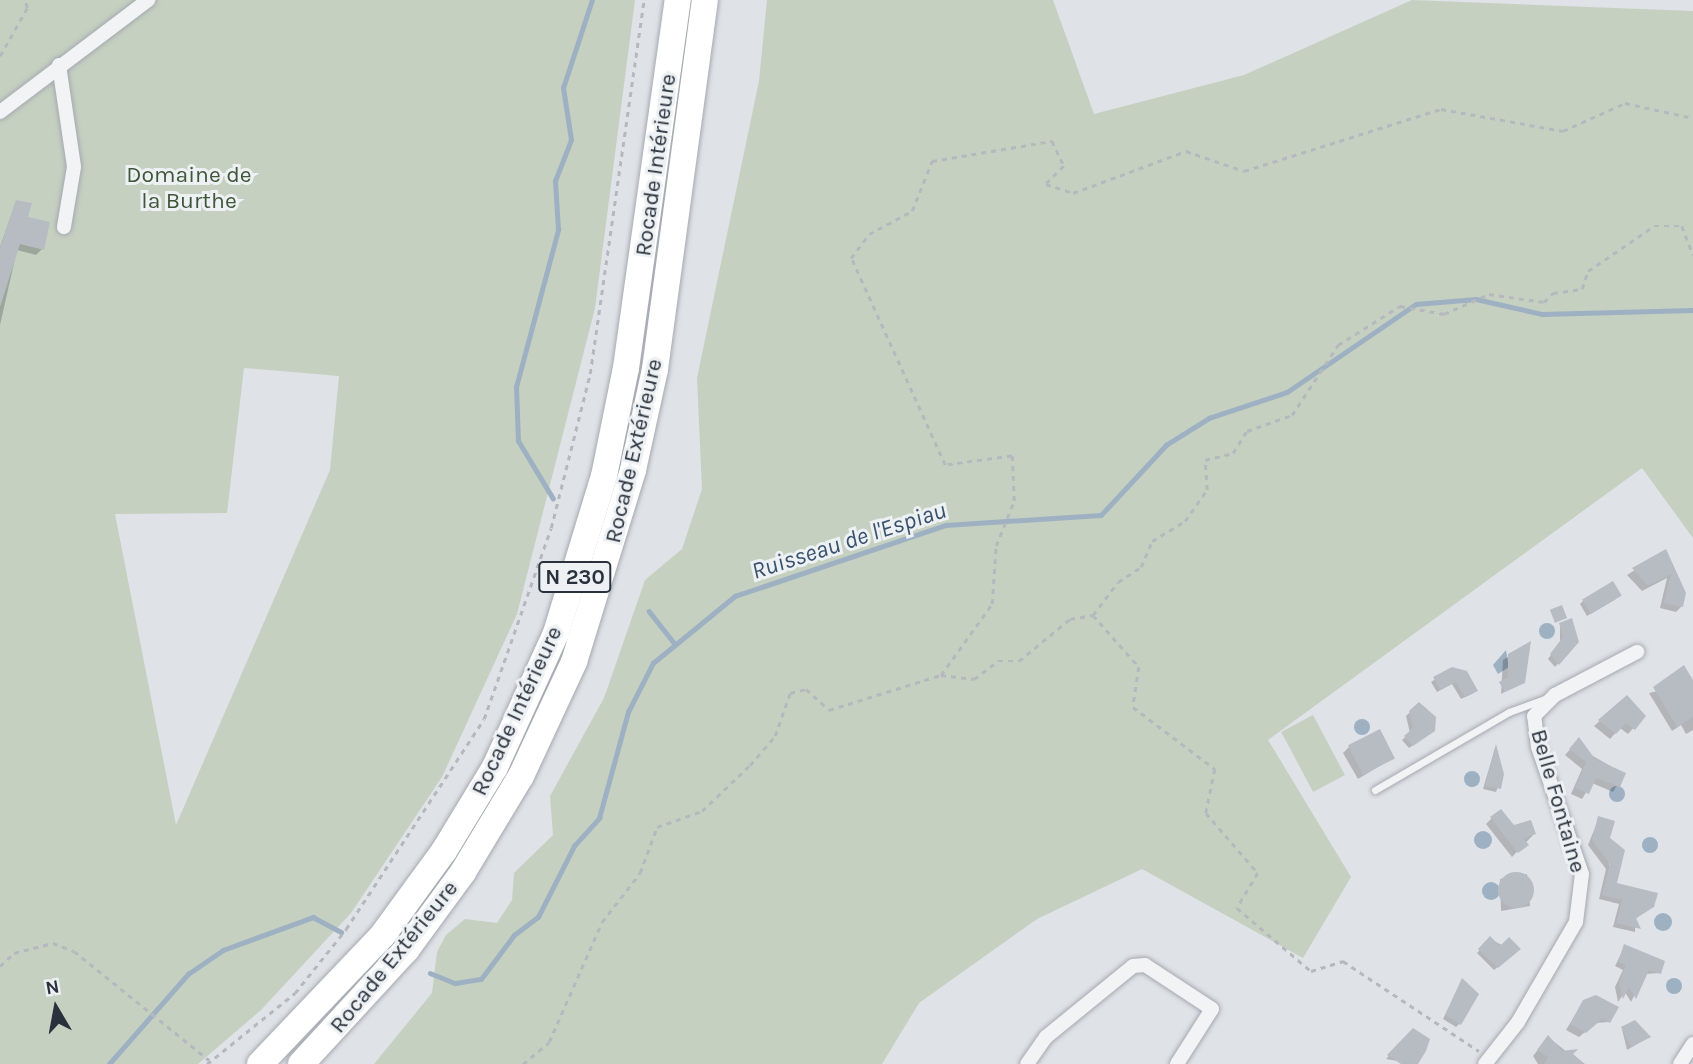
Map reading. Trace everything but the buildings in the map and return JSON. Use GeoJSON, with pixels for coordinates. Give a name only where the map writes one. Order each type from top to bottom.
{"type":"FeatureCollection","features":[{"type":"Feature","properties":{"kind":"highway","name":"Rocade Intérieure"},"geometry":{"type":"LineString","coordinates":[[260,1064],[382,936],[444,851],[495,767],[555,633],[604,476],[626,368],[678,0]]}},
{"type":"Feature","properties":{"kind":"highway","name":"Rocade Extérieure"},"geometry":{"type":"LineString","coordinates":[[301,1064],[406,950],[463,872],[521,776],[574,662],[634,470],[655,369],[705,0]]}},
{"type":"Feature","properties":{"kind":"street"},"geometry":{"type":"LineString","coordinates":[[0,112],[148,0]]}},
{"type":"Feature","properties":{"kind":"street"},"geometry":{"type":"LineString","coordinates":[[59,65],[74,167],[64,227]]}},
{"type":"Feature","properties":{"kind":"street","name":"Belle Fontaine"},"geometry":{"type":"LineString","coordinates":[[1488,1061],[1576,922],[1582,874],[1538,747],[1534,716],[1555,695],[1637,652]]}},
{"type":"Feature","properties":{"kind":"street"},"geometry":{"type":"LineString","coordinates":[[1027,1064],[1046,1037],[1133,966],[1144,965],[1212,1009],[1177,1064]]}},
{"type":"Feature","properties":{"kind":"street"},"geometry":{"type":"LineString","coordinates":[[1680,1064],[1693,1044]]}},
{"type":"Feature","properties":{"kind":"lane"},"geometry":{"type":"LineString","coordinates":[[1375,790],[1509,712],[1555,695]]}},
{"type":"Feature","properties":{"kind":"path"},"geometry":{"type":"LineString","coordinates":[[0,56],[27,8],[25,0]]}},
{"type":"Feature","properties":{"kind":"path"},"geometry":{"type":"LineString","coordinates":[[0,966],[14,953],[52,943],[74,951],[148,1008],[209,1063],[295,993],[346,929],[484,719],[551,528],[590,374],[644,0]]}},
{"type":"Feature","properties":{"kind":"path"},"geometry":{"type":"LineString","coordinates":[[941,675],[992,604],[996,546],[1014,501],[1013,457],[945,465],[851,258],[869,234],[912,211],[932,161],[1052,141],[1063,166],[1046,184],[1073,193],[1185,151],[1244,171],[1441,109],[1563,131],[1625,103],[1693,118]]}},
{"type":"Feature","properties":{"kind":"path"},"geometry":{"type":"LineString","coordinates":[[523,1064],[550,1042],[601,922],[640,873],[657,827],[702,811],[750,765],[775,736],[790,693],[806,689],[830,710],[941,675],[974,678],[998,661],[1019,661],[1070,619],[1093,615],[1118,582],[1141,567],[1152,541],[1185,521],[1208,490],[1205,460],[1233,453],[1247,431],[1292,415],[1338,345],[1400,306],[1444,314],[1489,293],[1544,302],[1553,293],[1582,289],[1588,271],[1654,226],[1682,226],[1693,255]]}},
{"type":"Feature","properties":{"kind":"path"},"geometry":{"type":"LineString","coordinates":[[1093,615],[1139,667],[1133,707],[1215,769],[1206,813],[1258,873],[1237,908],[1311,971],[1343,961],[1488,1061]]}},
{"type":"Feature","properties":{"kind":"green space","name":"Domaine de la Burthe"},"geometry":{"type":"Polygon","coordinates":[[[0,0],[635,0],[595,308],[517,614],[442,777],[351,913],[261,1010],[198,1064],[0,1064],[0,0]],[[244,368],[227,513],[115,514],[176,825],[330,470],[339,376],[244,368]]]}},
{"type":"Feature","properties":{"kind":"green space"},"geometry":{"type":"Polygon","coordinates":[[[767,0],[1053,0],[1094,114],[1244,75],[1412,0],[1693,11],[1693,538],[1642,468],[1268,740],[1351,877],[1303,958],[1142,869],[1037,919],[919,1003],[882,1064],[374,1064],[432,993],[437,952],[446,935],[465,919],[497,923],[512,900],[514,873],[553,835],[550,796],[604,698],[645,580],[682,549],[702,489],[697,378],[759,81],[767,0]]]}},
{"type":"Feature","properties":{"kind":"green space"},"geometry":{"type":"Polygon","coordinates":[[[1313,715],[1345,775],[1313,792],[1281,732],[1313,715]]]}},
{"type":"Feature","properties":{"kind":"water"},"geometry":{"type":"Polygon","coordinates":[[[1544,623],[1550,623],[1555,631],[1553,637],[1544,639],[1539,634],[1539,628],[1544,623]]]}},
{"type":"Feature","properties":{"kind":"water"},"geometry":{"type":"Polygon","coordinates":[[[1506,650],[1509,667],[1498,674],[1493,665],[1506,650]]]}},
{"type":"Feature","properties":{"kind":"water"},"geometry":{"type":"Polygon","coordinates":[[[1359,719],[1365,719],[1370,727],[1368,733],[1359,735],[1354,730],[1354,724],[1359,719]]]}},
{"type":"Feature","properties":{"kind":"water"},"geometry":{"type":"Polygon","coordinates":[[[1472,771],[1478,773],[1478,785],[1472,787],[1466,785],[1464,779],[1466,773],[1472,771]]]}},
{"type":"Feature","properties":{"kind":"water"},"geometry":{"type":"Polygon","coordinates":[[[1617,786],[1625,794],[1617,802],[1609,794],[1617,786]]]}},
{"type":"Feature","properties":{"kind":"water"},"geometry":{"type":"Polygon","coordinates":[[[1483,831],[1489,834],[1492,840],[1489,846],[1483,849],[1477,846],[1474,840],[1477,834],[1483,831]]]}},
{"type":"Feature","properties":{"kind":"water"},"geometry":{"type":"Polygon","coordinates":[[[1650,837],[1658,845],[1650,853],[1642,845],[1650,837]]]}},
{"type":"Feature","properties":{"kind":"water"},"geometry":{"type":"Polygon","coordinates":[[[1487,882],[1495,882],[1500,891],[1498,898],[1487,900],[1482,895],[1482,887],[1487,882]]]}},
{"type":"Feature","properties":{"kind":"water"},"geometry":{"type":"Polygon","coordinates":[[[1663,913],[1671,918],[1672,922],[1667,930],[1663,931],[1655,926],[1654,922],[1659,914],[1663,913]]]}},
{"type":"Feature","properties":{"kind":"water"},"geometry":{"type":"Polygon","coordinates":[[[1671,978],[1677,978],[1682,986],[1680,992],[1671,994],[1666,989],[1666,983],[1671,978]]]}},
{"type":"Feature","properties":{"kind":"waterway"},"geometry":{"type":"LineString","coordinates":[[553,499],[518,441],[516,387],[558,230],[555,181],[571,140],[563,88],[592,0]]}},
{"type":"Feature","properties":{"kind":"waterway","name":"Ruisseau de l'Espiau"},"geometry":{"type":"LineString","coordinates":[[430,973],[455,983],[481,979],[514,935],[538,917],[574,846],[599,818],[628,712],[653,663],[735,596],[946,525],[1101,515],[1166,445],[1209,418],[1287,392],[1416,304],[1476,299],[1542,314],[1693,310]]}},
{"type":"Feature","properties":{"kind":"waterway"},"geometry":{"type":"LineString","coordinates":[[649,611],[675,644]]}},
{"type":"Feature","properties":{"kind":"waterway"},"geometry":{"type":"LineString","coordinates":[[109,1064],[188,974],[223,950],[313,917],[341,932]]}}]}
